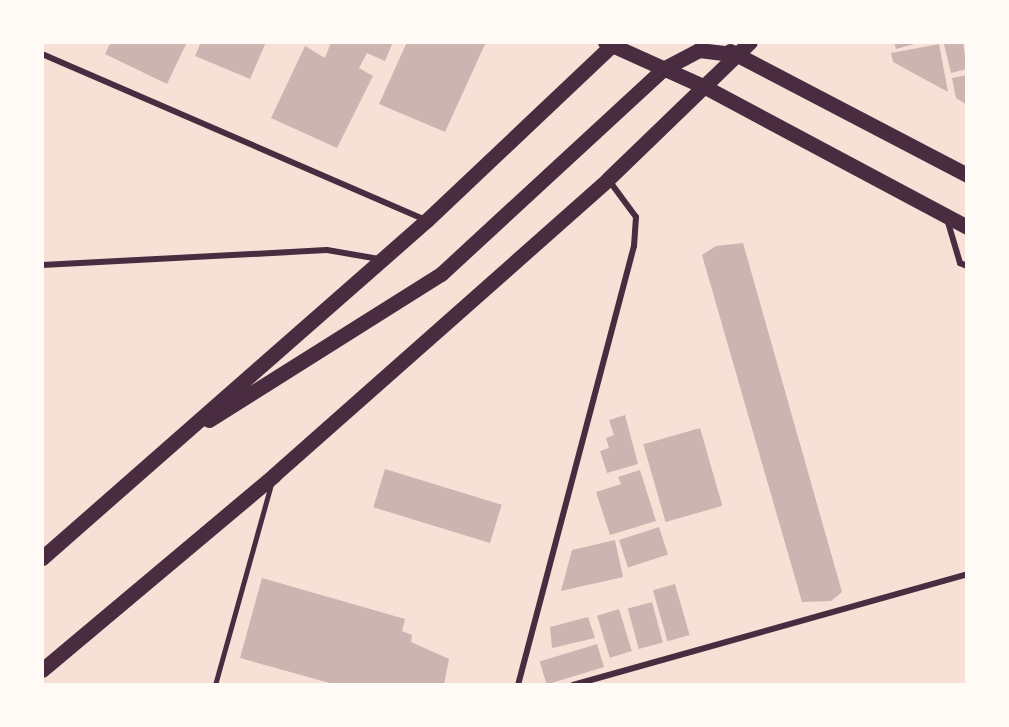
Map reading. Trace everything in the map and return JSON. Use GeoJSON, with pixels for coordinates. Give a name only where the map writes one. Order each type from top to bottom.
{"type":"FeatureCollection","features":[{"type":"Feature","properties":{"kind":"main road"},"geometry":{"type":"LineString","coordinates":[[712,42],[967,175]]}},
{"type":"Feature","properties":{"kind":"main road"},"geometry":{"type":"LineString","coordinates":[[42,670],[274,475],[608,179],[750,42]]}},
{"type":"Feature","properties":{"kind":"main road"},"geometry":{"type":"LineString","coordinates":[[42,558],[427,220],[610,43],[705,87],[967,227]]}},
{"type":"Feature","properties":{"kind":"main road"},"geometry":{"type":"LineString","coordinates":[[175,441],[441,274],[663,69],[699,50],[738,55]]}},
{"type":"Feature","properties":{"kind":"street"},"geometry":{"type":"LineString","coordinates":[[42,54],[427,220]]}},
{"type":"Feature","properties":{"kind":"street"},"geometry":{"type":"LineString","coordinates":[[518,685],[634,246],[636,217],[608,179]]}},
{"type":"Feature","properties":{"kind":"street"},"geometry":{"type":"LineString","coordinates":[[946,216],[960,263],[967,266]]}},
{"type":"Feature","properties":{"kind":"street"},"geometry":{"type":"LineString","coordinates":[[42,265],[327,250],[382,259]]}},
{"type":"Feature","properties":{"kind":"street"},"geometry":{"type":"LineString","coordinates":[[573,685],[967,574]]}},
{"type":"Feature","properties":{"kind":"lane"},"geometry":{"type":"LineString","coordinates":[[215,685],[274,475]]}},
{"type":"Feature","properties":{"kind":"building"},"geometry":{"type":"Polygon","coordinates":[[[111,42],[187,42],[167,84],[105,54],[111,42]]]}},
{"type":"Feature","properties":{"kind":"building"},"geometry":{"type":"Polygon","coordinates":[[[201,42],[266,42],[250,79],[195,56],[201,42]]]}},
{"type":"Feature","properties":{"kind":"building"},"geometry":{"type":"Polygon","coordinates":[[[331,42],[393,42],[385,61],[367,53],[359,68],[373,76],[337,148],[271,118],[305,46],[325,58],[331,42]]]}},
{"type":"Feature","properties":{"kind":"building"},"geometry":{"type":"Polygon","coordinates":[[[407,42],[486,42],[445,132],[379,104],[407,42]]]}},
{"type":"Feature","properties":{"kind":"building"},"geometry":{"type":"Polygon","coordinates":[[[894,42],[918,42],[918,43],[896,49],[894,42]]]}},
{"type":"Feature","properties":{"kind":"building"},"geometry":{"type":"Polygon","coordinates":[[[963,42],[967,69],[951,73],[944,44],[963,42]]]}},
{"type":"Feature","properties":{"kind":"building"},"geometry":{"type":"Polygon","coordinates":[[[939,44],[948,92],[893,62],[891,53],[939,44]]]}},
{"type":"Feature","properties":{"kind":"building"},"geometry":{"type":"Polygon","coordinates":[[[967,75],[967,105],[956,98],[952,78],[967,75]]]}},
{"type":"Feature","properties":{"kind":"building"},"geometry":{"type":"Polygon","coordinates":[[[743,243],[842,592],[831,601],[802,602],[702,255],[716,246],[743,243]]]}},
{"type":"Feature","properties":{"kind":"building"},"geometry":{"type":"Polygon","coordinates":[[[625,415],[638,464],[607,473],[600,451],[609,448],[606,438],[614,435],[609,420],[625,415]]]}},
{"type":"Feature","properties":{"kind":"building"},"geometry":{"type":"Polygon","coordinates":[[[700,428],[722,506],[666,522],[643,444],[700,428]]]}},
{"type":"Feature","properties":{"kind":"building"},"geometry":{"type":"Polygon","coordinates":[[[385,469],[502,505],[490,543],[373,507],[385,469]]]}},
{"type":"Feature","properties":{"kind":"building"},"geometry":{"type":"Polygon","coordinates":[[[640,470],[656,521],[610,535],[596,492],[621,484],[618,477],[640,470]]]}},
{"type":"Feature","properties":{"kind":"building"},"geometry":{"type":"Polygon","coordinates":[[[659,527],[668,555],[628,568],[619,540],[659,527]]]}},
{"type":"Feature","properties":{"kind":"building"},"geometry":{"type":"Polygon","coordinates":[[[615,540],[623,577],[561,591],[572,550],[615,540]]]}},
{"type":"Feature","properties":{"kind":"building"},"geometry":{"type":"Polygon","coordinates":[[[262,578],[405,619],[402,631],[412,635],[411,642],[449,659],[444,685],[337,685],[240,658],[262,578]]]}},
{"type":"Feature","properties":{"kind":"building"},"geometry":{"type":"Polygon","coordinates":[[[675,584],[690,635],[667,641],[653,590],[675,584]]]}},
{"type":"Feature","properties":{"kind":"building"},"geometry":{"type":"Polygon","coordinates":[[[652,602],[663,643],[639,649],[628,608],[652,602]]]}},
{"type":"Feature","properties":{"kind":"building"},"geometry":{"type":"Polygon","coordinates":[[[619,609],[632,651],[610,658],[597,616],[619,609]]]}},
{"type":"Feature","properties":{"kind":"building"},"geometry":{"type":"Polygon","coordinates":[[[588,617],[595,638],[552,648],[550,627],[588,617]]]}},
{"type":"Feature","properties":{"kind":"building"},"geometry":{"type":"Polygon","coordinates":[[[597,644],[604,667],[547,684],[540,662],[597,644]]]}}]}
